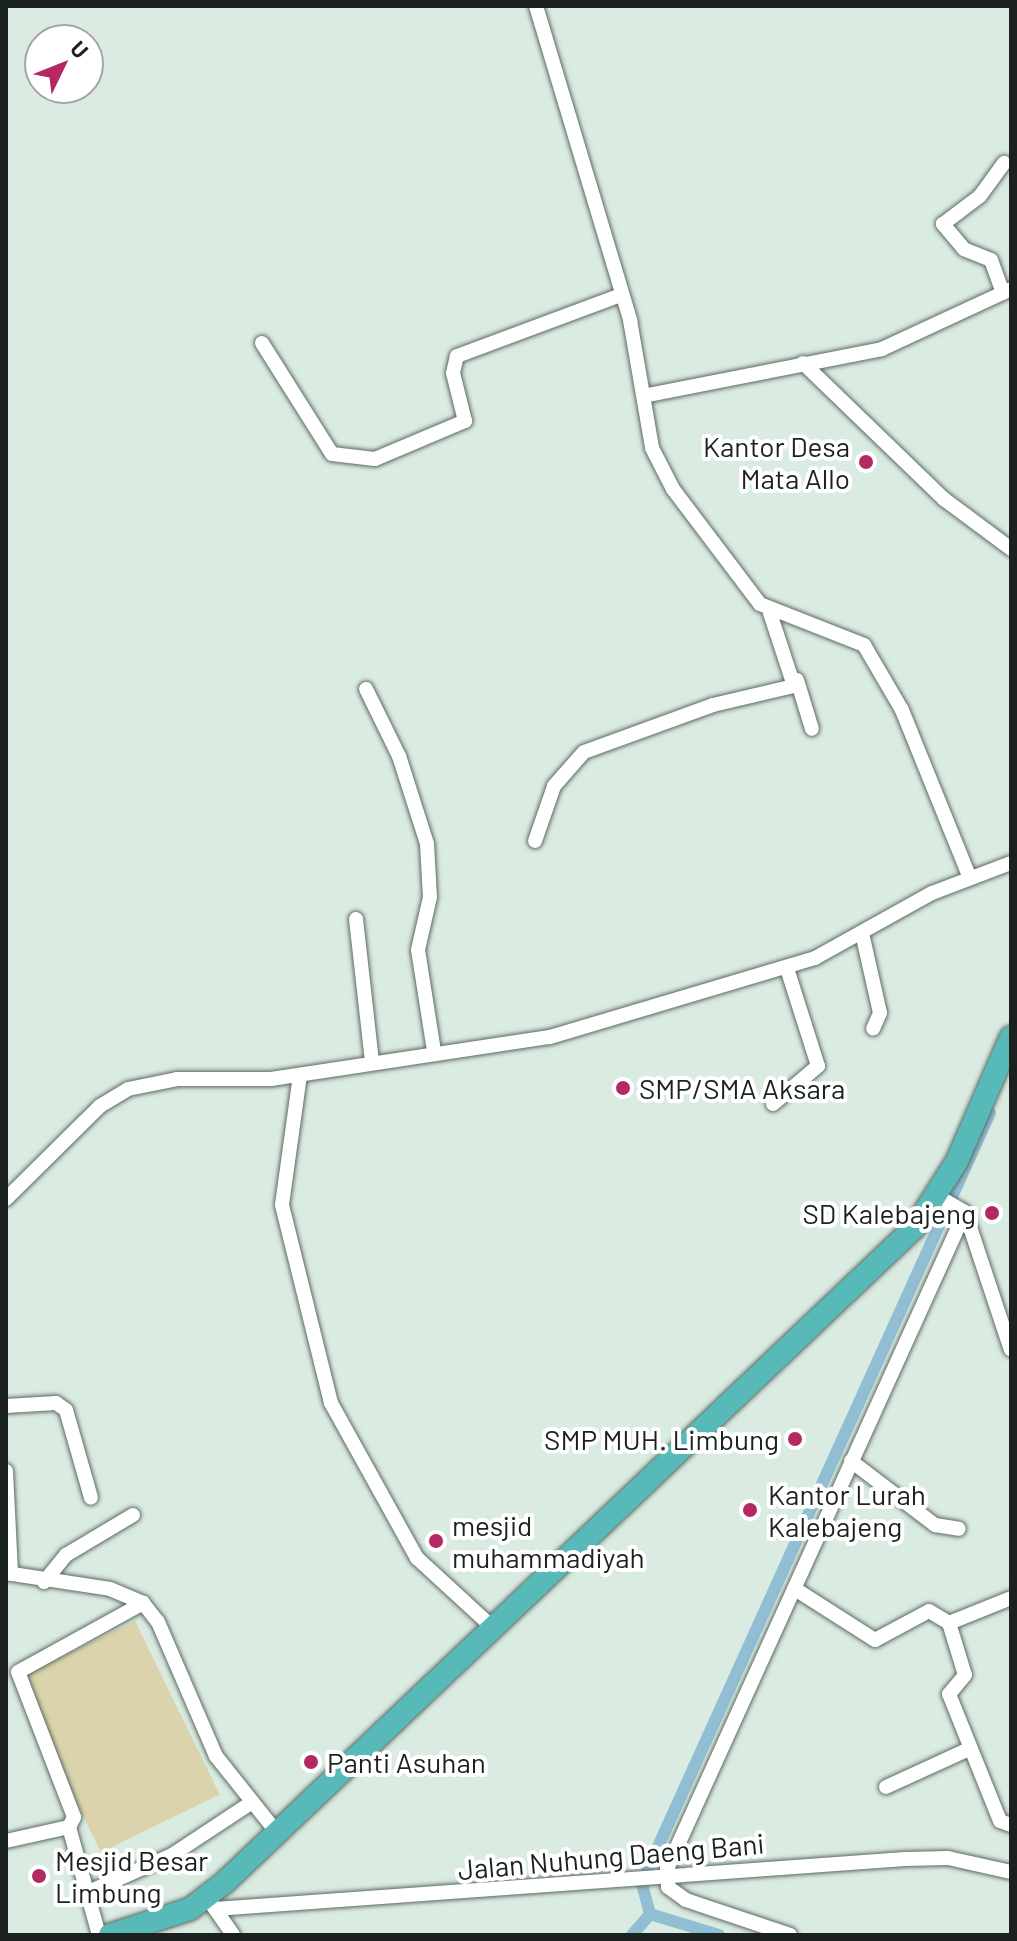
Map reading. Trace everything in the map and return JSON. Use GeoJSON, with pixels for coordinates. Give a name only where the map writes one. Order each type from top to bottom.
{"type":"FeatureCollection","features":[{"type":"Feature","properties":{"kind":"highway"},"geometry":{"type":"LineString","coordinates":[[110,1935],[211,1903],[278,1834],[493,1628],[954,1205],[1011,1037]]}},
{"type":"Feature","properties":{"kind":"street"},"geometry":{"type":"LineString","coordinates":[[536,6],[648,395],[650,440],[673,489],[770,613],[797,680],[812,729]]}},
{"type":"Feature","properties":{"kind":"street"},"geometry":{"type":"LineString","coordinates":[[648,395],[909,340],[1007,291],[991,260],[964,249],[943,224],[980,196],[1004,163]]}},
{"type":"Feature","properties":{"kind":"street"},"geometry":{"type":"LineString","coordinates":[[262,343],[332,454],[375,459],[465,421],[453,373],[457,356],[621,295]]}},
{"type":"Feature","properties":{"kind":"street"},"geometry":{"type":"LineString","coordinates":[[803,363],[932,488],[1011,549]]}},
{"type":"Feature","properties":{"kind":"street"},"geometry":{"type":"LineString","coordinates":[[770,613],[847,633],[869,651],[918,747],[969,876]]}},
{"type":"Feature","properties":{"kind":"street"},"geometry":{"type":"LineString","coordinates":[[535,841],[554,786],[584,752],[713,705],[784,693],[797,680]]}},
{"type":"Feature","properties":{"kind":"street"},"geometry":{"type":"LineString","coordinates":[[366,689],[399,756],[427,844],[430,897],[418,950],[434,1051]]}},
{"type":"Feature","properties":{"kind":"street"},"geometry":{"type":"LineString","coordinates":[[6,1199],[100,1106],[128,1089],[300,1075],[434,1051],[550,1037],[787,968],[862,933],[969,876],[1011,863]]}},
{"type":"Feature","properties":{"kind":"street"},"geometry":{"type":"LineString","coordinates":[[356,919],[372,1062]]}},
{"type":"Feature","properties":{"kind":"street"},"geometry":{"type":"LineString","coordinates":[[862,933],[880,1013],[873,1029]]}},
{"type":"Feature","properties":{"kind":"street"},"geometry":{"type":"LineString","coordinates":[[773,1104],[818,1066],[787,968]]}},
{"type":"Feature","properties":{"kind":"street"},"geometry":{"type":"LineString","coordinates":[[300,1075],[282,1205],[331,1403],[367,1478],[417,1558],[493,1628]]}},
{"type":"Feature","properties":{"kind":"street"},"geometry":{"type":"LineString","coordinates":[[954,1205],[1011,1350]]}},
{"type":"Feature","properties":{"kind":"street"},"geometry":{"type":"LineString","coordinates":[[790,1935],[686,1900],[660,1880],[851,1461],[954,1205]]}},
{"type":"Feature","properties":{"kind":"street"},"geometry":{"type":"LineString","coordinates":[[6,1406],[64,1407],[91,1498]]}},
{"type":"Feature","properties":{"kind":"street"},"geometry":{"type":"LineString","coordinates":[[851,1461],[935,1525],[959,1529]]}},
{"type":"Feature","properties":{"kind":"street"},"geometry":{"type":"LineString","coordinates":[[6,1471],[9,1574],[44,1582],[110,1589],[143,1603],[158,1622],[216,1756],[278,1834]]}},
{"type":"Feature","properties":{"kind":"street"},"geometry":{"type":"LineString","coordinates":[[44,1582],[66,1555],[133,1515]]}},
{"type":"Feature","properties":{"kind":"street"},"geometry":{"type":"LineString","coordinates":[[795,1589],[875,1640],[929,1611],[949,1623],[965,1675],[949,1694],[1000,1821],[1011,1825]]}},
{"type":"Feature","properties":{"kind":"street"},"geometry":{"type":"LineString","coordinates":[[949,1623],[1011,1598]]}},
{"type":"Feature","properties":{"kind":"street"},"geometry":{"type":"LineString","coordinates":[[99,1935],[91,1891],[69,1827],[74,1817],[18,1672],[143,1603]]}},
{"type":"Feature","properties":{"kind":"street"},"geometry":{"type":"LineString","coordinates":[[886,1787],[969,1749]]}},
{"type":"Feature","properties":{"kind":"street"},"geometry":{"type":"LineString","coordinates":[[91,1891],[172,1855],[251,1803]]}},
{"type":"Feature","properties":{"kind":"street"},"geometry":{"type":"LineString","coordinates":[[6,1841],[69,1827]]}},
{"type":"Feature","properties":{"kind":"street","name":"Jalan Nuhung Daeng Bani"},"geometry":{"type":"LineString","coordinates":[[211,1903],[660,1880],[923,1858],[1011,1872]]}},
{"type":"Feature","properties":{"kind":"street"},"geometry":{"type":"LineString","coordinates":[[211,1903],[233,1935]]}},
{"type":"Feature","properties":{"kind":"shaded area"},"geometry":{"type":"Polygon","coordinates":[[[135,1621],[220,1794],[101,1852],[16,1679],[135,1621]]]}},
{"type":"Feature","properties":{"kind":"waterway"},"geometry":{"type":"LineString","coordinates":[[650,1914],[642,1885],[651,1862],[990,1113]]}},
{"type":"Feature","properties":{"kind":"waterway"},"geometry":{"type":"LineString","coordinates":[[650,1914],[719,1935]]}},
{"type":"Feature","properties":{"kind":"waterway"},"geometry":{"type":"LineString","coordinates":[[632,1935],[650,1914]]}},
{"type":"Feature","properties":{"kind":"place","name":"Kantor Desa Mata Allo"},"geometry":{"type":"Point","coordinates":[866,462]}},
{"type":"Feature","properties":{"kind":"place","name":"SMP/SMA Aksara"},"geometry":{"type":"Point","coordinates":[623,1088]}},
{"type":"Feature","properties":{"kind":"place","name":"SD Kalebajeng"},"geometry":{"type":"Point","coordinates":[992,1213]}},
{"type":"Feature","properties":{"kind":"place","name":"SMP MUH. Limbung"},"geometry":{"type":"Point","coordinates":[795,1439]}},
{"type":"Feature","properties":{"kind":"place","name":"Kantor Lurah Kalebajeng"},"geometry":{"type":"Point","coordinates":[750,1510]}},
{"type":"Feature","properties":{"kind":"place","name":"mesjid muhammadiyah"},"geometry":{"type":"Point","coordinates":[436,1541]}},
{"type":"Feature","properties":{"kind":"place","name":"Panti Asuhan"},"geometry":{"type":"Point","coordinates":[311,1762]}},
{"type":"Feature","properties":{"kind":"place","name":"Mesjid Besar Limbung"},"geometry":{"type":"Point","coordinates":[39,1876]}}]}
